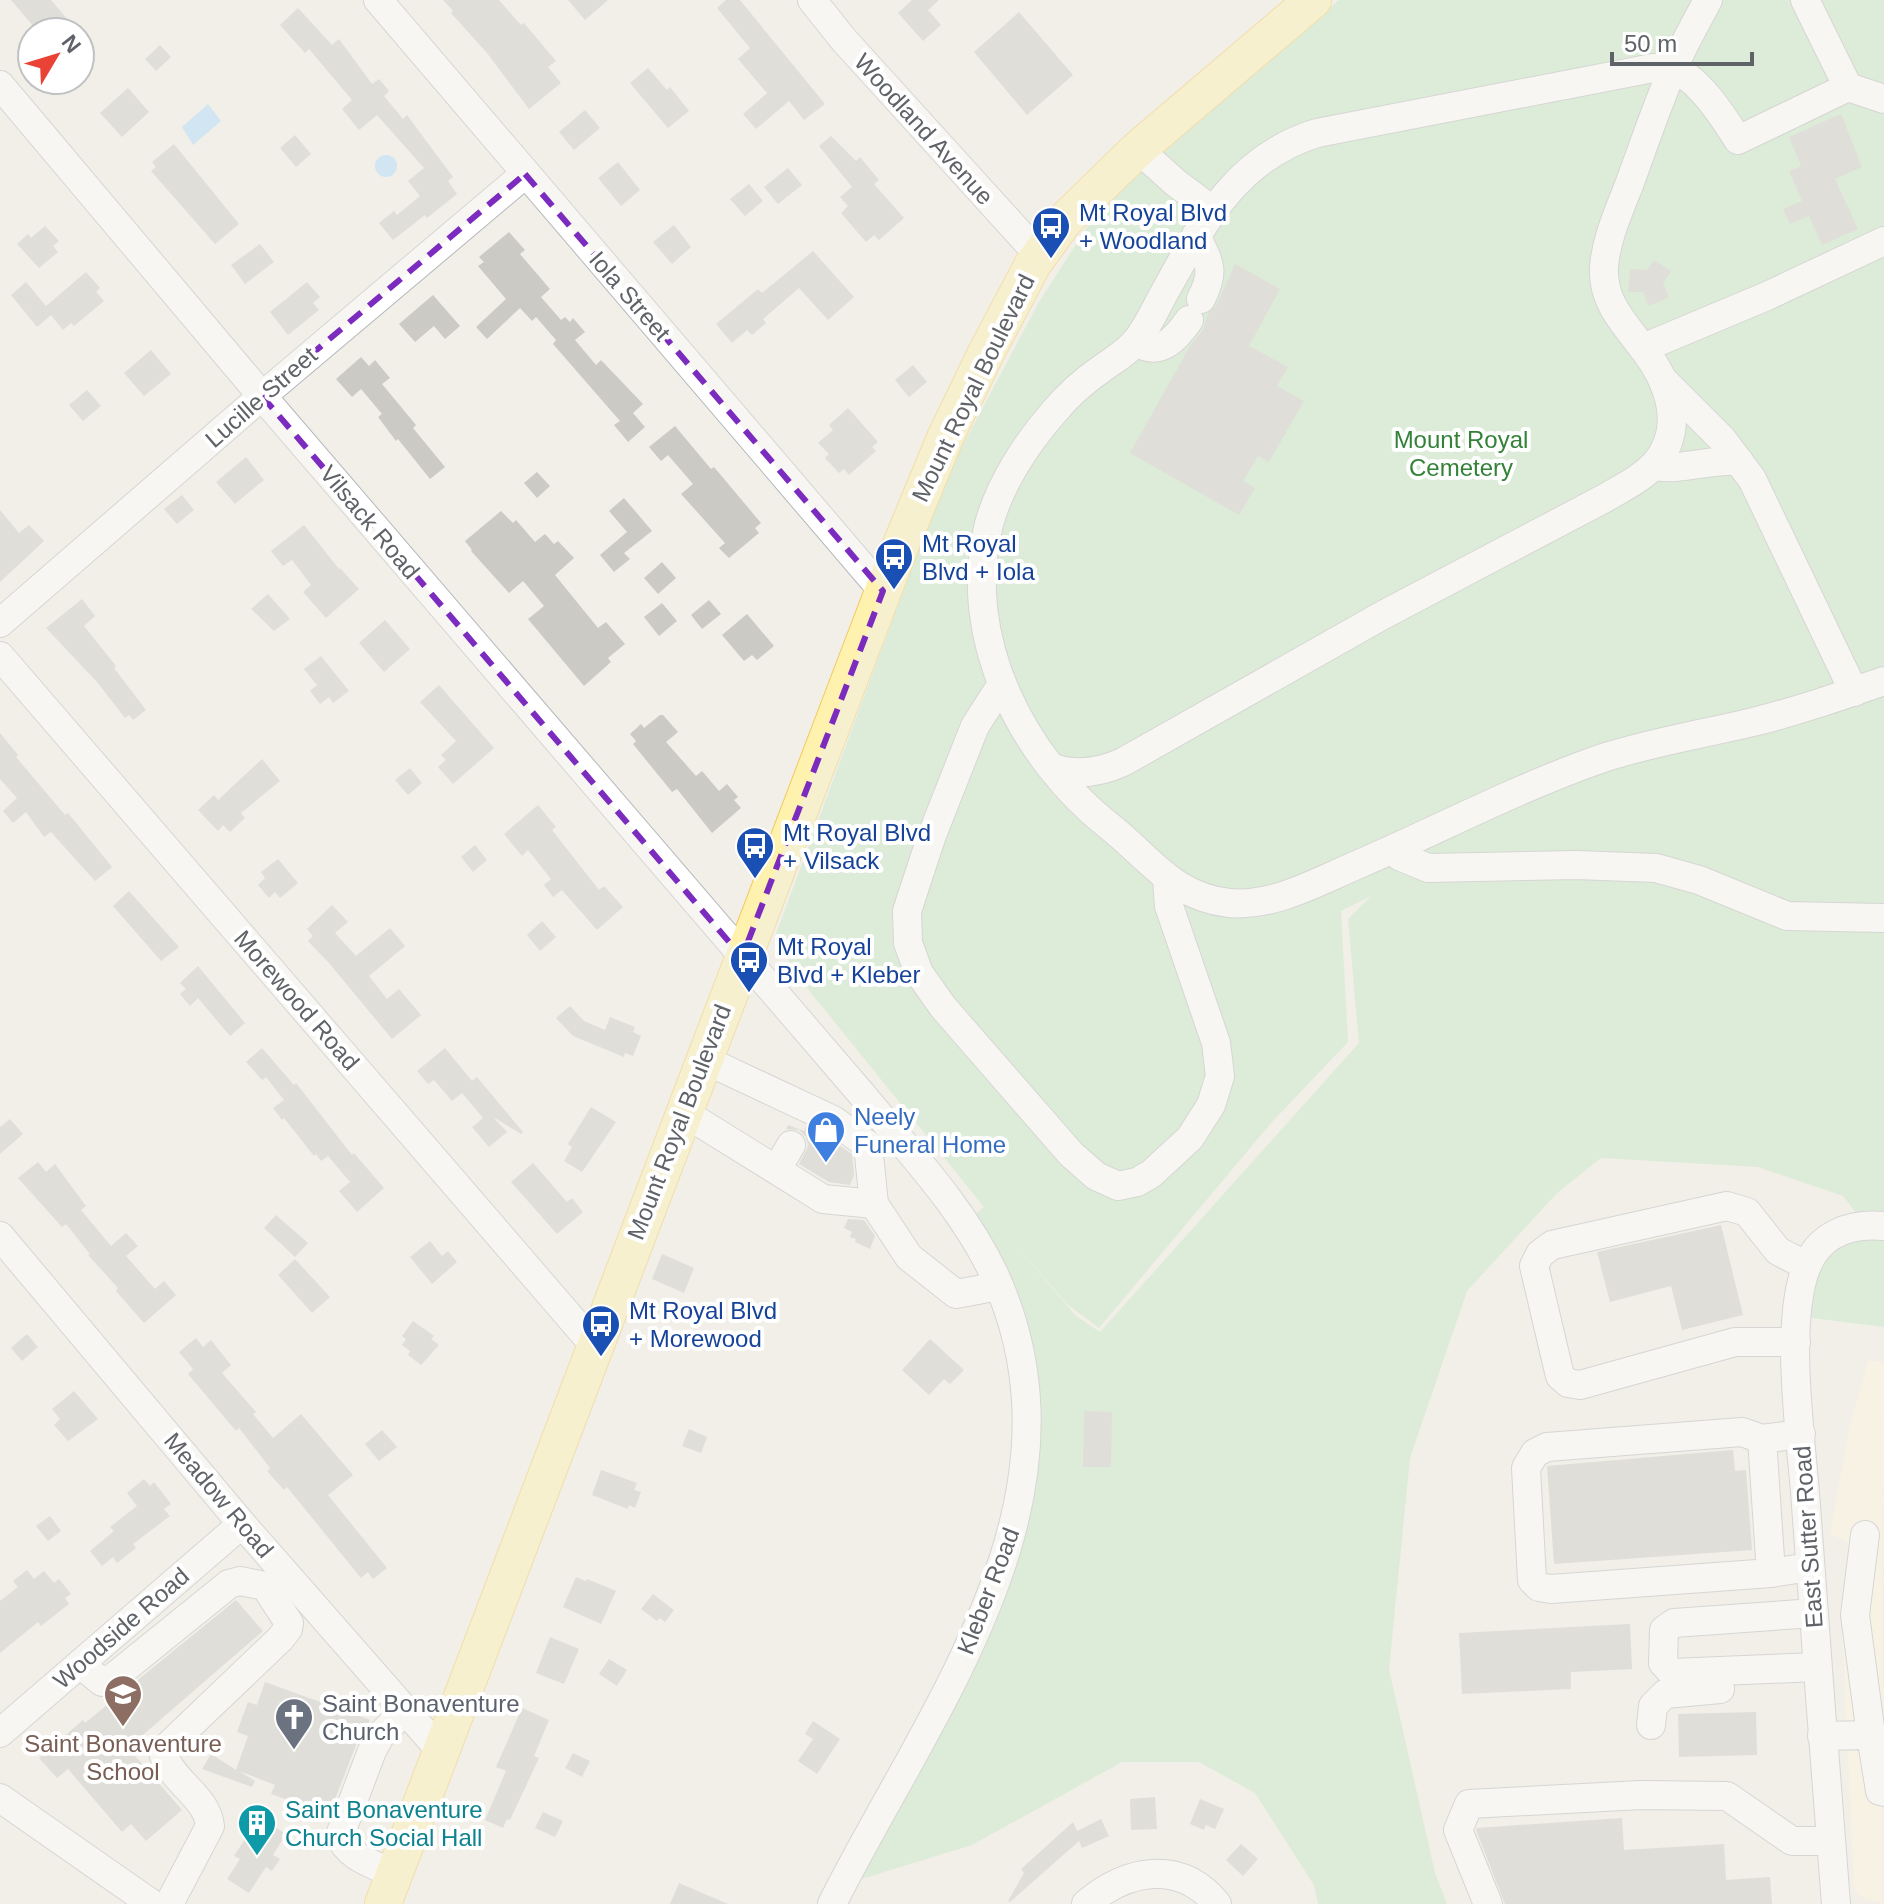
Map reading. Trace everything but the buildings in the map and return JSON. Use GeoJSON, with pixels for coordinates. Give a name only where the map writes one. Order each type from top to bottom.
{"type":"FeatureCollection","features":[{"type":"Feature","properties":{"kind":"main road","name":"Mount Royal Boulevard"},"geometry":{"type":"LineString","coordinates":[[389,1889],[883,591],[945,438],[1004,316],[1039,255],[1064,221],[1138,149],[1313,0]]}},
{"type":"Feature","properties":{"kind":"street","name":"Iola Street"},"geometry":{"type":"LineString","coordinates":[[378,0],[883,591]]}},
{"type":"Feature","properties":{"kind":"street","name":"Woodland Avenue"},"geometry":{"type":"LineString","coordinates":[[812,0],[843,39],[1039,255]]}},
{"type":"Feature","properties":{"kind":"street"},"geometry":{"type":"LineString","coordinates":[[1708,0],[1672,69],[1613,229],[1604,263],[1606,292],[1664,380],[1704,419],[1739,461],[1763,497],[1854,692]]}},
{"type":"Feature","properties":{"kind":"street"},"geometry":{"type":"LineString","coordinates":[[1805,0],[1848,87]]}},
{"type":"Feature","properties":{"kind":"street"},"geometry":{"type":"LineString","coordinates":[[1884,99],[1848,87],[1738,140],[1711,102],[1687,78],[1672,69],[1653,68],[1317,133],[1283,146],[1226,193],[1196,235],[1136,342],[1085,382],[1054,412],[1017,463],[991,519],[981,586],[1002,684],[1020,723],[1082,804],[1167,879],[1205,899],[1248,903],[1294,891],[1436,827],[1601,759],[1630,749],[1793,711],[1884,681]]}},
{"type":"Feature","properties":{"kind":"street","name":"Vilsack Road"},"geometry":{"type":"LineString","coordinates":[[0,85],[9,108],[262,396],[742,957]]}},
{"type":"Feature","properties":{"kind":"street"},"geometry":{"type":"LineString","coordinates":[[1138,149],[1212,210]]}},
{"type":"Feature","properties":{"kind":"street","name":"Lucille Street"},"geometry":{"type":"LineString","coordinates":[[0,623],[525,174]]}},
{"type":"Feature","properties":{"kind":"street"},"geometry":{"type":"LineString","coordinates":[[1136,342],[1152,348],[1166,345],[1174,339],[1195,309],[1211,273],[1196,235]]}},
{"type":"Feature","properties":{"kind":"street"},"geometry":{"type":"LineString","coordinates":[[1643,348],[1767,296],[1884,241]]}},
{"type":"Feature","properties":{"kind":"street"},"geometry":{"type":"LineString","coordinates":[[1053,768],[1064,772],[1087,772],[1123,762],[1383,615],[1639,478],[1653,466],[1664,448],[1672,425],[1671,401],[1664,380]]}},
{"type":"Feature","properties":{"kind":"street"},"geometry":{"type":"LineString","coordinates":[[1653,466],[1666,468],[1720,460],[1739,461]]}},
{"type":"Feature","properties":{"kind":"street","name":"Morewood Road"},"geometry":{"type":"LineString","coordinates":[[0,656],[594,1345]]}},
{"type":"Feature","properties":{"kind":"street"},"geometry":{"type":"LineString","coordinates":[[1002,684],[975,726],[932,835],[907,911],[908,943],[919,973],[953,1019],[1071,1154],[1096,1176],[1118,1186],[1137,1182],[1151,1174],[1190,1138],[1211,1105],[1220,1076],[1216,1043],[1169,906],[1167,879]]}},
{"type":"Feature","properties":{"kind":"street"},"geometry":{"type":"LineString","coordinates":[[1393,849],[1399,856],[1428,868],[1576,865],[1656,868],[1699,880],[1787,916],[1884,918]]}},
{"type":"Feature","properties":{"kind":"street","name":"Kleber Road"},"geometry":{"type":"LineString","coordinates":[[742,957],[946,1197],[978,1243],[999,1286],[1021,1363],[1027,1428],[1022,1489],[1006,1556],[962,1661],[832,1904]]}},
{"type":"Feature","properties":{"kind":"street"},"geometry":{"type":"LineString","coordinates":[[703,1059],[798,1127],[833,1120],[868,1145],[874,1204],[909,1257],[956,1294],[999,1286]]}},
{"type":"Feature","properties":{"kind":"street"},"geometry":{"type":"LineString","coordinates":[[683,1112],[823,1199],[874,1204]]}},
{"type":"Feature","properties":{"kind":"street"},"geometry":{"type":"LineString","coordinates":[[777,1169],[798,1127]]}},
{"type":"Feature","properties":{"kind":"street"},"geometry":{"type":"LineString","coordinates":[[1796,1342],[1735,1342],[1580,1385],[1568,1383],[1560,1376],[1534,1266],[1540,1254],[1552,1245],[1727,1206],[1747,1212],[1778,1251],[1807,1266]]}},
{"type":"Feature","properties":{"kind":"street","name":"East Sutter Road"},"geometry":{"type":"LineString","coordinates":[[1836,1904],[1801,1434],[1796,1342],[1799,1297],[1814,1252],[1839,1231],[1865,1225],[1884,1226]]}},
{"type":"Feature","properties":{"kind":"street","name":"Meadow Road"},"geometry":{"type":"LineString","coordinates":[[0,1236],[242,1524],[274,1578],[405,1710],[441,1751]]}},
{"type":"Feature","properties":{"kind":"street"},"geometry":{"type":"LineString","coordinates":[[1801,1434],[1762,1439],[1742,1432],[1547,1447],[1535,1453],[1526,1468],[1532,1580],[1539,1587],[1551,1589],[1771,1573],[1810,1567]]}},
{"type":"Feature","properties":{"kind":"street"},"geometry":{"type":"LineString","coordinates":[[1762,1439],[1771,1573]]}},
{"type":"Feature","properties":{"kind":"street","name":"Woodside Road"},"geometry":{"type":"LineString","coordinates":[[0,1733],[242,1524]]}},
{"type":"Feature","properties":{"kind":"street"},"geometry":{"type":"LineString","coordinates":[[1865,1535],[1855,1615],[1880,1791],[1884,1792]]}},
{"type":"Feature","properties":{"kind":"street"},"geometry":{"type":"LineString","coordinates":[[80,1664],[102,1682],[109,1681],[229,1584],[274,1578],[289,1623],[288,1629],[169,1745],[164,1756],[169,1769],[204,1808],[210,1826],[169,1904]]}},
{"type":"Feature","properties":{"kind":"street"},"geometry":{"type":"LineString","coordinates":[[164,1591],[188,1618]]}},
{"type":"Feature","properties":{"kind":"street"},"geometry":{"type":"LineString","coordinates":[[1814,1613],[1674,1623],[1664,1630],[1663,1663],[1672,1673],[1818,1677]]}},
{"type":"Feature","properties":{"kind":"street"},"geometry":{"type":"LineString","coordinates":[[1651,1725],[1653,1706],[1665,1694],[1818,1677]]}},
{"type":"Feature","properties":{"kind":"street"},"geometry":{"type":"LineString","coordinates":[[389,1889],[343,1843],[340,1835],[372,1751],[380,1736],[405,1710]]}},
{"type":"Feature","properties":{"kind":"street"},"geometry":{"type":"LineString","coordinates":[[1822,1736],[1871,1735]]}},
{"type":"Feature","properties":{"kind":"street"},"geometry":{"type":"LineString","coordinates":[[1488,1904],[1458,1830],[1469,1804],[1641,1795],[1727,1796],[1792,1841],[1831,1841]]}},
{"type":"Feature","properties":{"kind":"street"},"geometry":{"type":"LineString","coordinates":[[0,1798],[137,1900]]}},
{"type":"Feature","properties":{"kind":"street"},"geometry":{"type":"LineString","coordinates":[[1086,1904],[1129,1878],[1157,1874],[1185,1878],[1195,1883],[1217,1904]]}},
{"type":"Feature","properties":{"kind":"highlighted area"},"geometry":{"type":"Polygon","coordinates":[[[525,174],[883,591],[742,957],[262,396],[525,174]]]}},
{"type":"Feature","properties":{"kind":"shaded area"},"geometry":{"type":"Polygon","coordinates":[[[1868,1360],[1884,1363],[1882,1903],[1866,1899],[1854,1890],[1842,1620],[1848,1542],[1830,1534],[1849,1430],[1868,1360]]]}},
{"type":"Feature","properties":{"kind":"green space","name":"Mount Royal Cemetery"},"geometry":{"type":"Polygon","coordinates":[[[1339,0],[1884,0],[1884,1327],[1796,1316],[1802,1279],[1865,1224],[1843,1196],[1758,1167],[1601,1158],[1557,1193],[1467,1291],[1410,1458],[1389,1669],[1435,1873],[1447,1904],[1318,1904],[1314,1885],[1255,1793],[1199,1762],[1122,1762],[972,1845],[842,1885],[983,1617],[1026,1399],[965,1223],[984,1207],[795,973],[776,934],[945,479],[1039,302],[1088,226],[1124,185],[1222,97],[1339,0]],[[1371,896],[1341,911],[1348,1042],[1271,1123],[1099,1328],[1067,1304],[1014,1243],[1076,1316],[1100,1332],[1359,1043],[1348,919],[1371,896]]]}},
{"type":"Feature","properties":{"kind":"water"},"geometry":{"type":"Polygon","coordinates":[[[208,104],[221,121],[193,145],[182,127],[208,104]]]}},
{"type":"Feature","properties":{"kind":"water"},"geometry":{"type":"Polygon","coordinates":[[[382,155],[390,155],[397,166],[390,177],[382,177],[375,170],[375,162],[382,155]]]}},
{"type":"Feature","properties":{"kind":"place","name":"Mt Royal Blvd + Woodland"},"geometry":{"type":"Point","coordinates":[1051,260]}},
{"type":"Feature","properties":{"kind":"place","name":"Mt Royal Blvd + Iola"},"geometry":{"type":"Point","coordinates":[894,591]}},
{"type":"Feature","properties":{"kind":"place","name":"Mt Royal Blvd + Vilsack"},"geometry":{"type":"Point","coordinates":[755,880]}},
{"type":"Feature","properties":{"kind":"place","name":"Mt Royal Blvd + Kleber"},"geometry":{"type":"Point","coordinates":[749,994]}},
{"type":"Feature","properties":{"kind":"place","name":"Neely Funeral Home"},"geometry":{"type":"Point","coordinates":[826,1164]}},
{"type":"Feature","properties":{"kind":"place","name":"Mt Royal Blvd + Morewood"},"geometry":{"type":"Point","coordinates":[601,1358]}},
{"type":"Feature","properties":{"kind":"place","name":"Saint Bonaventure School"},"geometry":{"type":"Point","coordinates":[123,1728]}},
{"type":"Feature","properties":{"kind":"place","name":"Saint Bonaventure Church"},"geometry":{"type":"Point","coordinates":[294,1751]}},
{"type":"Feature","properties":{"kind":"place","name":"Saint Bonaventure Church Social Hall"},"geometry":{"type":"Point","coordinates":[257,1857]}}]}
